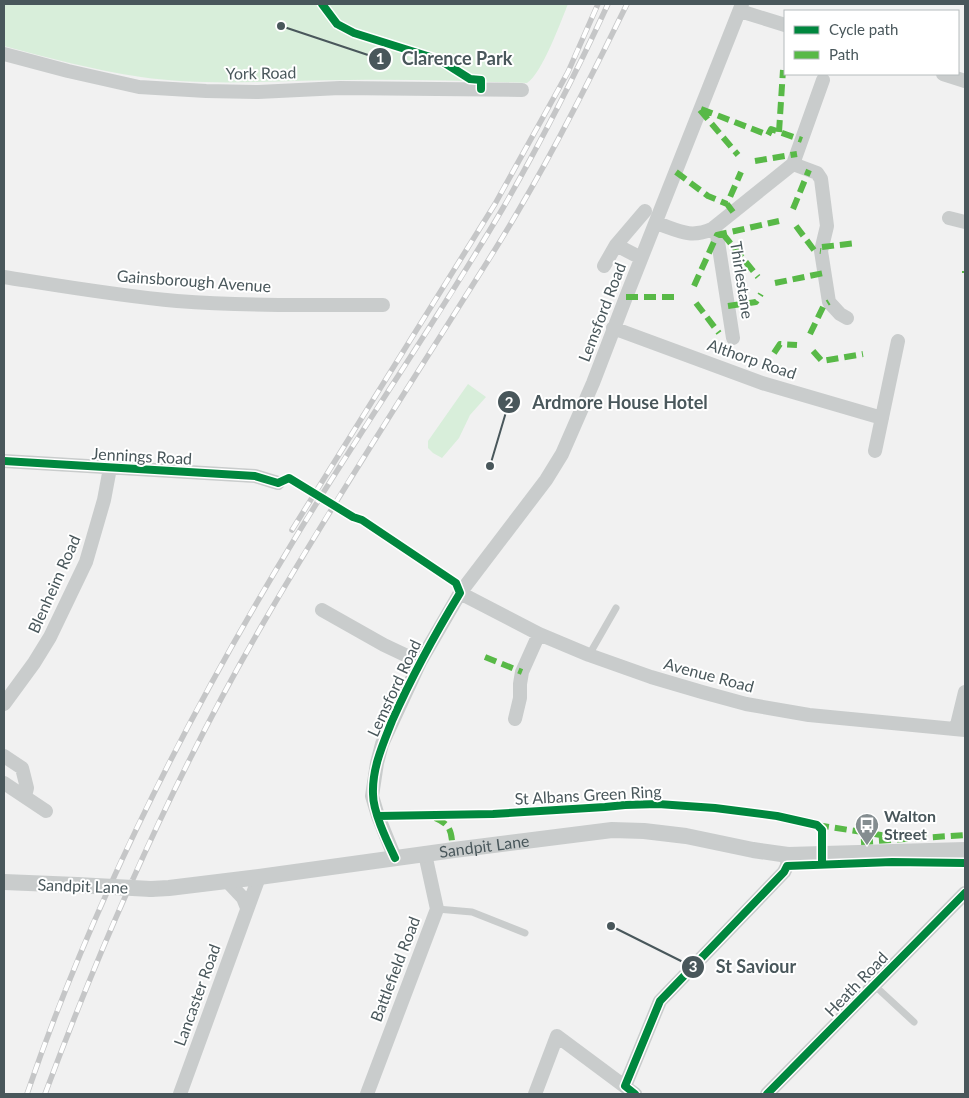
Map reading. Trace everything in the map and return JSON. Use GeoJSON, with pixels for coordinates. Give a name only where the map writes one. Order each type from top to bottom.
{"type":"FeatureCollection","features":[{"type":"Feature","properties":{"kind":"street"},"geometry":{"type":"LineString","coordinates":[[741,7],[784,25]]}},
{"type":"Feature","properties":{"kind":"street","name":"Lemsford Road"},"geometry":{"type":"LineString","coordinates":[[395,858],[372,796],[382,744],[420,662],[460,593],[546,480],[562,454],[591,388],[741,7]]}},
{"type":"Feature","properties":{"kind":"street","name":"York Road"},"geometry":{"type":"LineString","coordinates":[[4,54],[139,87],[223,92],[340,88],[522,90]]}},
{"type":"Feature","properties":{"kind":"street"},"geometry":{"type":"LineString","coordinates":[[946,75],[965,81]]}},
{"type":"Feature","properties":{"kind":"street"},"geometry":{"type":"LineString","coordinates":[[823,80],[793,164],[817,173],[821,179],[827,226],[821,251],[829,302],[840,314],[847,318]]}},
{"type":"Feature","properties":{"kind":"street","name":"Thirlestane"},"geometry":{"type":"LineString","coordinates":[[656,223],[690,234],[701,234],[712,229],[793,164]]}},
{"type":"Feature","properties":{"kind":"street"},"geometry":{"type":"LineString","coordinates":[[604,266],[616,245],[645,211]]}},
{"type":"Feature","properties":{"kind":"street"},"geometry":{"type":"LineString","coordinates":[[949,218],[965,222]]}},
{"type":"Feature","properties":{"kind":"street","name":"Thirlestane"},"geometry":{"type":"LineString","coordinates":[[712,229],[717,235],[733,338]]}},
{"type":"Feature","properties":{"kind":"street"},"geometry":{"type":"LineString","coordinates":[[616,245],[642,258]]}},
{"type":"Feature","properties":{"kind":"street","name":"Gainsborough Avenue"},"geometry":{"type":"LineString","coordinates":[[4,278],[133,297],[179,301],[383,305]]}},
{"type":"Feature","properties":{"kind":"street","name":"Althorp Road"},"geometry":{"type":"LineString","coordinates":[[614,328],[762,383],[882,418]]}},
{"type":"Feature","properties":{"kind":"street"},"geometry":{"type":"LineString","coordinates":[[876,451],[898,341]]}},
{"type":"Feature","properties":{"kind":"street","name":"Jennings Road"},"geometry":{"type":"LineString","coordinates":[[4,461],[255,476],[278,483]]}},
{"type":"Feature","properties":{"kind":"street","name":"Blenheim Road"},"geometry":{"type":"LineString","coordinates":[[4,704],[34,663],[50,637],[86,562],[104,500],[110,468]]}},
{"type":"Feature","properties":{"kind":"street","name":"Avenue Road"},"geometry":{"type":"LineString","coordinates":[[460,593],[539,634],[590,655],[651,678],[746,704],[847,720],[961,729]]}},
{"type":"Feature","properties":{"kind":"street"},"geometry":{"type":"LineString","coordinates":[[322,610],[384,645],[420,662]]}},
{"type":"Feature","properties":{"kind":"street"},"geometry":{"type":"LineString","coordinates":[[515,719],[520,698],[522,672],[539,634]]}},
{"type":"Feature","properties":{"kind":"street"},"geometry":{"type":"LineString","coordinates":[[961,729],[965,692]]}},
{"type":"Feature","properties":{"kind":"street"},"geometry":{"type":"LineString","coordinates":[[4,756],[22,768],[27,788],[25,796]]}},
{"type":"Feature","properties":{"kind":"street"},"geometry":{"type":"LineString","coordinates":[[4,783],[46,810]]}},
{"type":"Feature","properties":{"kind":"street","name":"Sandpit Lane"},"geometry":{"type":"LineString","coordinates":[[4,882],[151,889],[169,888],[612,830],[644,831],[686,836],[788,855],[965,850]]}},
{"type":"Feature","properties":{"kind":"street","name":"Battlefield Road"},"geometry":{"type":"LineString","coordinates":[[367,1094],[437,909],[425,854]]}},
{"type":"Feature","properties":{"kind":"street"},"geometry":{"type":"LineString","coordinates":[[535,1094],[557,1036],[630,1090],[660,1001],[784,872],[787,866],[788,855]]}},
{"type":"Feature","properties":{"kind":"street","name":"Lancaster Road"},"geometry":{"type":"LineString","coordinates":[[180,1094],[259,877]]}},
{"type":"Feature","properties":{"kind":"street"},"geometry":{"type":"LineString","coordinates":[[227,881],[243,898],[247,908]]}},
{"type":"Feature","properties":{"kind":"street","name":"Heath Road"},"geometry":{"type":"LineString","coordinates":[[767,1094],[965,893]]}},
{"type":"Feature","properties":{"kind":"lane"},"geometry":{"type":"LineString","coordinates":[[590,655],[616,608]]}},
{"type":"Feature","properties":{"kind":"lane"},"geometry":{"type":"LineString","coordinates":[[437,909],[472,912],[525,933]]}},
{"type":"Feature","properties":{"kind":"lane"},"geometry":{"type":"LineString","coordinates":[[874,984],[914,1022]]}},
{"type":"Feature","properties":{"kind":"green space"},"geometry":{"type":"Polygon","coordinates":[[[4,4],[568,4],[545,59],[533,78],[527,83],[393,80],[193,82],[141,77],[89,67],[4,46],[4,4]]]}},
{"type":"Feature","properties":{"kind":"green space"},"geometry":{"type":"Polygon","coordinates":[[[468,384],[486,397],[470,415],[459,438],[442,458],[428,448],[428,441],[468,384]]]}},
{"type":"Feature","properties":{"kind":"railway"},"geometry":{"type":"LineString","coordinates":[[292,530],[495,204],[568,72],[598,4]]}},
{"type":"Feature","properties":{"kind":"railway"},"geometry":{"type":"LineString","coordinates":[[27,1094],[53,1021],[82,949],[147,807],[182,738],[219,669],[297,535],[503,208],[558,107],[608,4]]}},
{"type":"Feature","properties":{"kind":"railway"},"geometry":{"type":"LineString","coordinates":[[45,1094],[118,912],[202,735],[265,620],[332,508],[517,213],[560,136],[627,4]]}},
{"type":"Feature","properties":{"kind":"marked path"},"geometry":{"type":"LineString","coordinates":[[779,132],[783,70]]}},
{"type":"Feature","properties":{"kind":"marked path"},"geometry":{"type":"LineString","coordinates":[[701,109],[768,135],[771,129],[802,140]]}},
{"type":"Feature","properties":{"kind":"marked path"},"geometry":{"type":"LineString","coordinates":[[700,110],[738,155]]}},
{"type":"Feature","properties":{"kind":"marked path"},"geometry":{"type":"LineString","coordinates":[[755,161],[797,154]]}},
{"type":"Feature","properties":{"kind":"marked path"},"geometry":{"type":"LineString","coordinates":[[793,209],[809,170]]}},
{"type":"Feature","properties":{"kind":"marked path"},"geometry":{"type":"LineString","coordinates":[[676,172],[708,196],[727,204]]}},
{"type":"Feature","properties":{"kind":"marked path"},"geometry":{"type":"LineString","coordinates":[[733,212],[727,204],[741,172]]}},
{"type":"Feature","properties":{"kind":"marked path"},"geometry":{"type":"LineString","coordinates":[[694,286],[717,235],[779,221]]}},
{"type":"Feature","properties":{"kind":"marked path"},"geometry":{"type":"LineString","coordinates":[[796,226],[814,250],[821,251]]}},
{"type":"Feature","properties":{"kind":"marked path"},"geometry":{"type":"LineString","coordinates":[[723,234],[758,277]]}},
{"type":"Feature","properties":{"kind":"marked path"},"geometry":{"type":"LineString","coordinates":[[822,247],[857,243]]}},
{"type":"Feature","properties":{"kind":"marked path"},"geometry":{"type":"LineString","coordinates":[[775,283],[824,273]]}},
{"type":"Feature","properties":{"kind":"marked path"},"geometry":{"type":"LineString","coordinates":[[728,306],[756,302],[761,294]]}},
{"type":"Feature","properties":{"kind":"marked path"},"geometry":{"type":"LineString","coordinates":[[626,297],[680,297]]}},
{"type":"Feature","properties":{"kind":"marked path"},"geometry":{"type":"LineString","coordinates":[[810,334],[824,305],[829,302]]}},
{"type":"Feature","properties":{"kind":"marked path"},"geometry":{"type":"LineString","coordinates":[[696,303],[719,333]]}},
{"type":"Feature","properties":{"kind":"marked path"},"geometry":{"type":"LineString","coordinates":[[774,353],[780,344],[797,345]]}},
{"type":"Feature","properties":{"kind":"marked path"},"geometry":{"type":"LineString","coordinates":[[813,351],[822,361],[863,354]]}},
{"type":"Feature","properties":{"kind":"marked path"},"geometry":{"type":"LineString","coordinates":[[485,657],[522,672]]}},
{"type":"Feature","properties":{"kind":"marked path"},"geometry":{"type":"LineString","coordinates":[[435,818],[448,826],[452,841]]}},
{"type":"Feature","properties":{"kind":"marked path"},"geometry":{"type":"LineString","coordinates":[[817,825],[894,837]]}},
{"type":"Feature","properties":{"kind":"marked path"},"geometry":{"type":"LineString","coordinates":[[861,842],[965,835]]}},
{"type":"Feature","properties":{"kind":"cycle path"},"geometry":{"type":"LineString","coordinates":[[322,4],[337,24],[354,33],[440,60],[470,79],[481,80],[481,89]]}},
{"type":"Feature","properties":{"kind":"cycle path"},"geometry":{"type":"LineString","coordinates":[[4,461],[255,476],[278,483],[289,478],[353,517],[362,520],[456,583],[460,593],[433,640],[392,721],[374,775],[373,794],[375,809],[395,858]]}},
{"type":"Feature","properties":{"kind":"cycle path","name":"St Albans Green Ring"},"geometry":{"type":"LineString","coordinates":[[378,816],[493,814],[658,804],[715,808],[777,816],[817,825],[822,830],[822,863]]}},
{"type":"Feature","properties":{"kind":"cycle path"},"geometry":{"type":"LineString","coordinates":[[635,1094],[625,1086],[660,1001],[784,872],[787,866],[892,862],[965,863]]}},
{"type":"Feature","properties":{"kind":"cycle path"},"geometry":{"type":"LineString","coordinates":[[767,1094],[965,893]]}},
{"type":"Feature","properties":{"kind":"place","name":"Clarence Park"},"geometry":{"type":"Point","coordinates":[281,26]}},
{"type":"Feature","properties":{"kind":"place","name":"Ardmore House Hotel"},"geometry":{"type":"Point","coordinates":[490,466]}},
{"type":"Feature","properties":{"kind":"place","name":"Walton Street"},"geometry":{"type":"Point","coordinates":[867,846]}},
{"type":"Feature","properties":{"kind":"place","name":"St Saviour"},"geometry":{"type":"Point","coordinates":[611,926]}}]}
